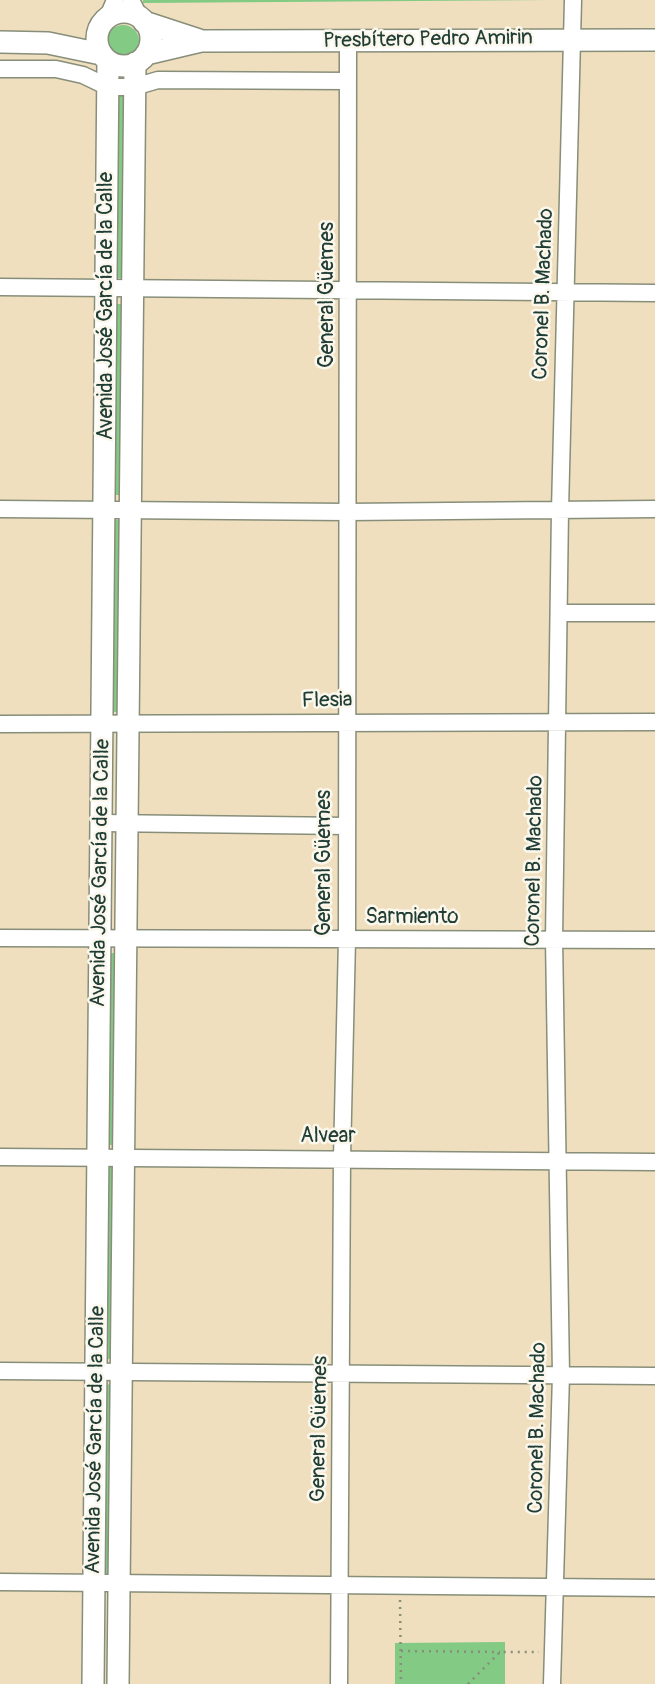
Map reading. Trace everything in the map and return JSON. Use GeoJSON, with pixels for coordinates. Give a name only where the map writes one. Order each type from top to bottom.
{"type":"FeatureCollection","features":[{"type":"Feature","properties":{"kind":"main road","name":"Presbítero Pedro Amirin"},"geometry":{"type":"LineString","coordinates":[[138,13],[201,41]]}},
{"type":"Feature","properties":{"kind":"main road"},"geometry":{"type":"LineString","coordinates":[[0,42],[48,43],[105,58],[121,66],[140,59],[150,35],[138,13],[108,14],[48,43]]}},
{"type":"Feature","properties":{"kind":"main road"},"geometry":{"type":"LineString","coordinates":[[105,58],[97,42],[108,14]]}},
{"type":"Feature","properties":{"kind":"main road","name":"Presbítero Pedro Amirin"},"geometry":{"type":"LineString","coordinates":[[140,59],[201,41],[572,38],[655,40]]}},
{"type":"Feature","properties":{"kind":"main road","name":"Avenida José García de la Calle"},"geometry":{"type":"LineString","coordinates":[[93,1684],[107,289],[108,88],[105,58]]}},
{"type":"Feature","properties":{"kind":"main road","name":"Avenida José García de la Calle"},"geometry":{"type":"LineString","coordinates":[[118,1684],[120,1372],[125,1159],[131,289],[134,87],[140,59]]}},
{"type":"Feature","properties":{"kind":"street","name":"Coronel B. Machado"},"geometry":{"type":"LineString","coordinates":[[552,1684],[561,1375],[560,1161],[554,939],[560,510],[573,0]]}},
{"type":"Feature","properties":{"kind":"street","name":"General Güemes"},"geometry":{"type":"LineString","coordinates":[[339,1684],[342,1158],[347,939],[345,722],[350,290],[348,41]]}},
{"type":"Feature","properties":{"kind":"street","name":"Presbítero Pedro Amirin"},"geometry":{"type":"LineString","coordinates":[[0,69],[56,69],[83,75],[108,88],[134,87],[158,80],[348,81]]}},
{"type":"Feature","properties":{"kind":"street"},"geometry":{"type":"LineString","coordinates":[[0,288],[655,293]]}},
{"type":"Feature","properties":{"kind":"street"},"geometry":{"type":"LineString","coordinates":[[0,509],[347,512],[655,509]]}},
{"type":"Feature","properties":{"kind":"street"},"geometry":{"type":"LineString","coordinates":[[560,613],[655,613]]}},
{"type":"Feature","properties":{"kind":"street","name":"Flesia"},"geometry":{"type":"LineString","coordinates":[[0,724],[559,720],[655,722]]}},
{"type":"Feature","properties":{"kind":"street"},"geometry":{"type":"LineString","coordinates":[[103,823],[127,821],[346,826]]}},
{"type":"Feature","properties":{"kind":"street","name":"Sarmiento"},"geometry":{"type":"LineString","coordinates":[[0,938],[655,940]]}},
{"type":"Feature","properties":{"kind":"street","name":"Alvear"},"geometry":{"type":"LineString","coordinates":[[0,1157],[655,1162]]}},
{"type":"Feature","properties":{"kind":"street"},"geometry":{"type":"LineString","coordinates":[[0,1371],[655,1376]]}},
{"type":"Feature","properties":{"kind":"street"},"geometry":{"type":"LineString","coordinates":[[0,1582],[655,1588]]}},
{"type":"Feature","properties":{"kind":"path"},"geometry":{"type":"LineString","coordinates":[[400,1586],[401,1684]]}},
{"type":"Feature","properties":{"kind":"path"},"geometry":{"type":"LineString","coordinates":[[401,1651],[552,1652]]}},
{"type":"Feature","properties":{"kind":"path"},"geometry":{"type":"LineString","coordinates":[[468,1684],[500,1652]]}},
{"type":"Feature","properties":{"kind":"green space"},"geometry":{"type":"Polygon","coordinates":[[[143,0],[551,0],[143,3],[143,0]]]}},
{"type":"Feature","properties":{"kind":"green space"},"geometry":{"type":"Polygon","coordinates":[[[123,25],[134,30],[139,41],[134,52],[123,57],[112,52],[107,41],[112,30],[123,25]]]}},
{"type":"Feature","properties":{"kind":"green space"},"geometry":{"type":"Polygon","coordinates":[[[115,96],[126,96],[124,278],[113,278],[115,96]]]}},
{"type":"Feature","properties":{"kind":"green space"},"geometry":{"type":"Polygon","coordinates":[[[111,304],[123,304],[123,495],[112,495],[111,304]]]}},
{"type":"Feature","properties":{"kind":"green space"},"geometry":{"type":"Polygon","coordinates":[[[108,520],[120,520],[120,712],[108,712],[108,520]]]}},
{"type":"Feature","properties":{"kind":"green space"},"geometry":{"type":"Polygon","coordinates":[[[106,953],[118,953],[118,1145],[106,1145],[106,953]]]}},
{"type":"Feature","properties":{"kind":"green space"},"geometry":{"type":"Polygon","coordinates":[[[102,1167],[114,1167],[114,1359],[102,1359],[102,1167]]]}},
{"type":"Feature","properties":{"kind":"green space"},"geometry":{"type":"Polygon","coordinates":[[[114,1384],[115,1576],[103,1576],[103,1385],[114,1384]]]}},
{"type":"Feature","properties":{"kind":"green space"},"geometry":{"type":"Polygon","coordinates":[[[505,1642],[505,1684],[395,1684],[395,1643],[505,1642]]]}}]}
